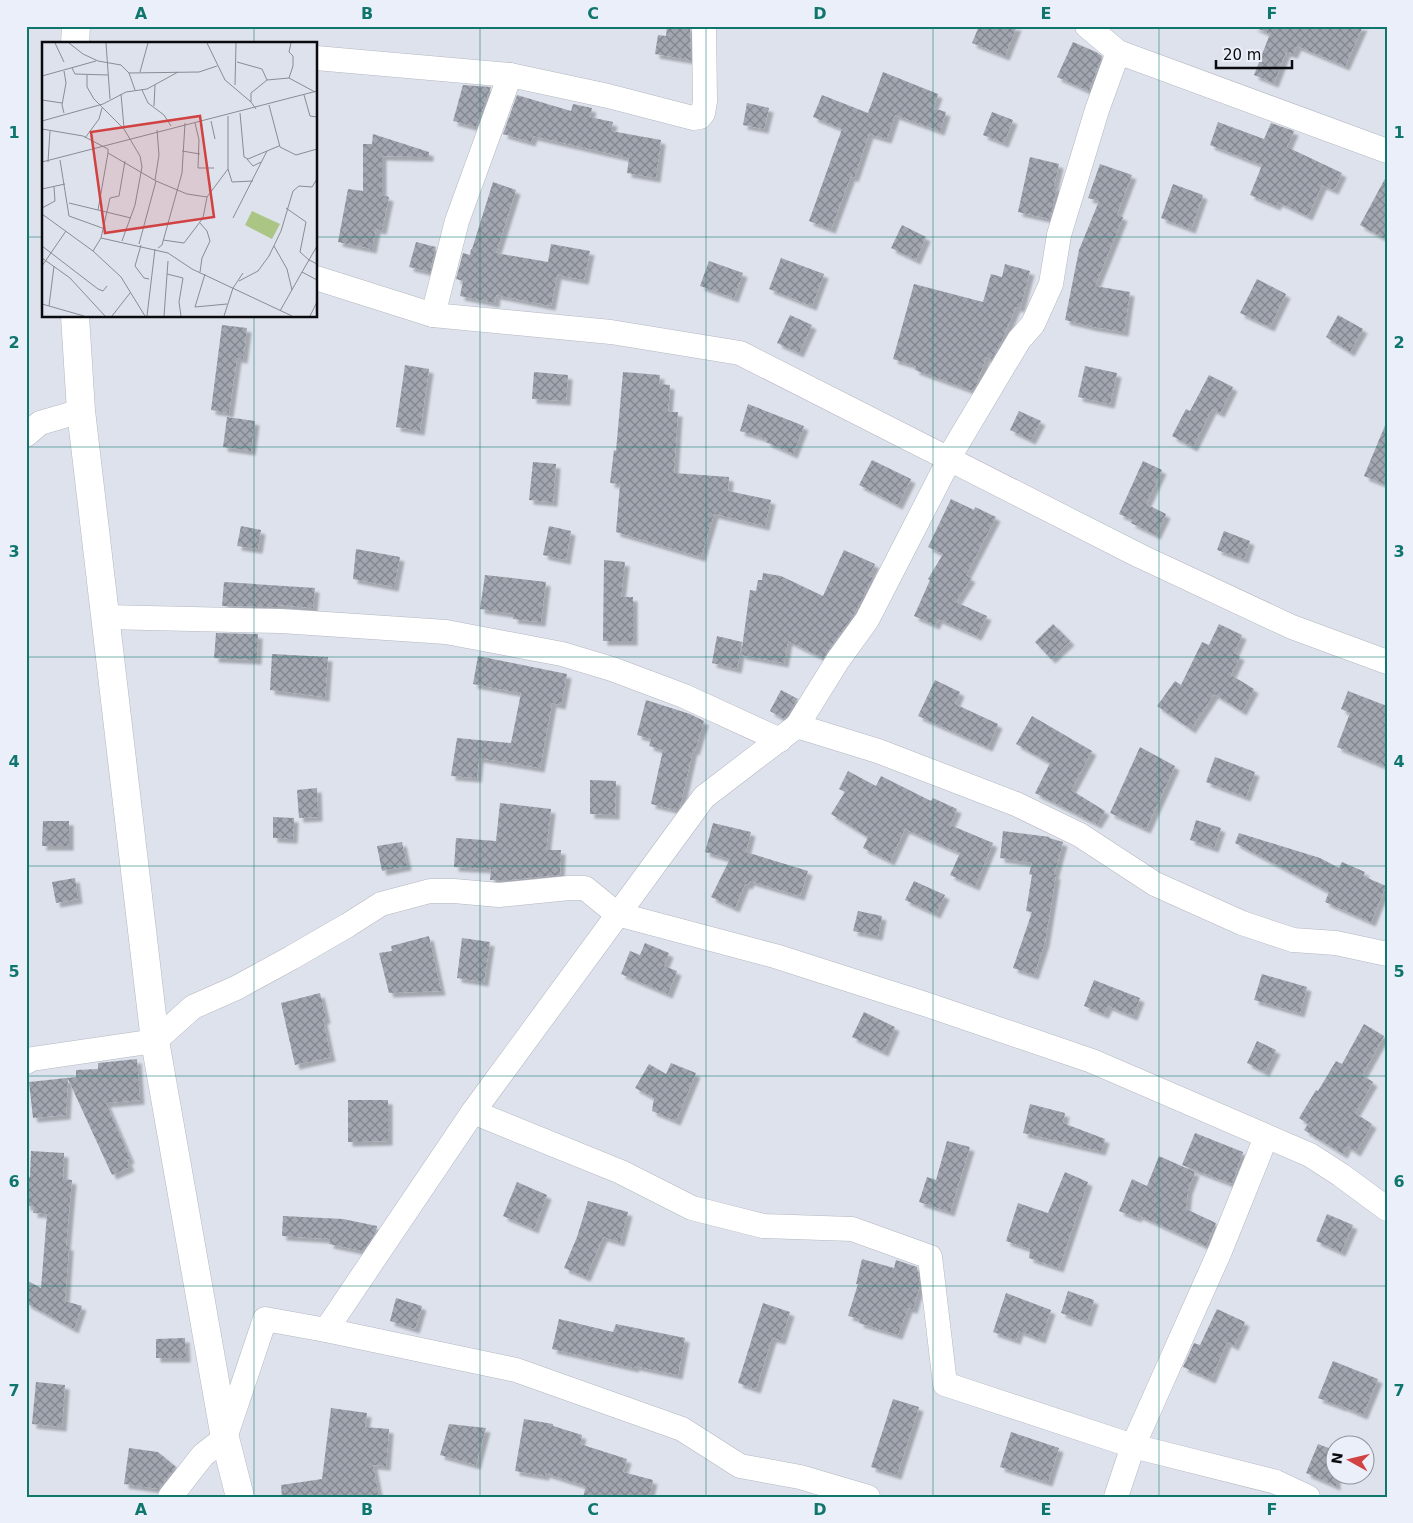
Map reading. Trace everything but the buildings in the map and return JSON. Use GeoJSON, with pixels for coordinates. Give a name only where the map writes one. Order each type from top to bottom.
{"type":"FeatureCollection","features":[{"type":"Feature","properties":{"kind":"street"},"geometry":{"type":"LineString","coordinates":[[75,42],[76,26]]}},
{"type":"Feature","properties":{"kind":"street"},"geometry":{"type":"LineString","coordinates":[[318,58],[510,75],[608,96],[693,118],[700,117],[703,113],[705,101],[704,26]]}},
{"type":"Feature","properties":{"kind":"street"},"geometry":{"type":"LineString","coordinates":[[1087,26],[1118,52],[1387,151]]}},
{"type":"Feature","properties":{"kind":"street"},"geometry":{"type":"LineString","coordinates":[[326,1330],[473,1112],[704,797],[788,733],[867,620],[948,459],[1019,340],[1033,324],[1051,284],[1059,235],[1118,52]]}},
{"type":"Feature","properties":{"kind":"street"},"geometry":{"type":"LineString","coordinates":[[433,314],[457,221],[510,75]]}},
{"type":"Feature","properties":{"kind":"street"},"geometry":{"type":"LineString","coordinates":[[318,279],[433,314],[611,332],[740,353],[1140,556],[1292,627],[1387,662]]}},
{"type":"Feature","properties":{"kind":"street"},"geometry":{"type":"LineString","coordinates":[[75,318],[81,411],[155,1041],[225,1438],[240,1497]]}},
{"type":"Feature","properties":{"kind":"street"},"geometry":{"type":"LineString","coordinates":[[26,435],[40,423],[81,411]]}},
{"type":"Feature","properties":{"kind":"street"},"geometry":{"type":"LineString","coordinates":[[105,617],[281,621],[446,632],[562,654],[612,669],[788,733],[878,751],[1016,804],[1080,836],[1155,884],[1242,923],[1293,940],[1336,943],[1387,954]]}},
{"type":"Feature","properties":{"kind":"street"},"geometry":{"type":"LineString","coordinates":[[28,1060],[155,1041],[193,1007],[236,988],[348,925],[381,904],[430,891],[454,890],[499,895],[585,888],[617,914],[775,956],[928,1004],[1092,1061],[1310,1155],[1387,1209]]}},
{"type":"Feature","properties":{"kind":"street"},"geometry":{"type":"LineString","coordinates":[[473,1112],[621,1172],[692,1208],[763,1226],[852,1229],[930,1257],[945,1384],[1133,1446],[1276,1482],[1308,1497]]}},
{"type":"Feature","properties":{"kind":"street"},"geometry":{"type":"LineString","coordinates":[[1116,1497],[1133,1446],[1220,1251],[1266,1137]]}},
{"type":"Feature","properties":{"kind":"street"},"geometry":{"type":"LineString","coordinates":[[170,1497],[203,1455],[225,1438],[265,1319],[516,1370],[682,1429],[740,1466],[800,1477],[868,1497]]}}]}
